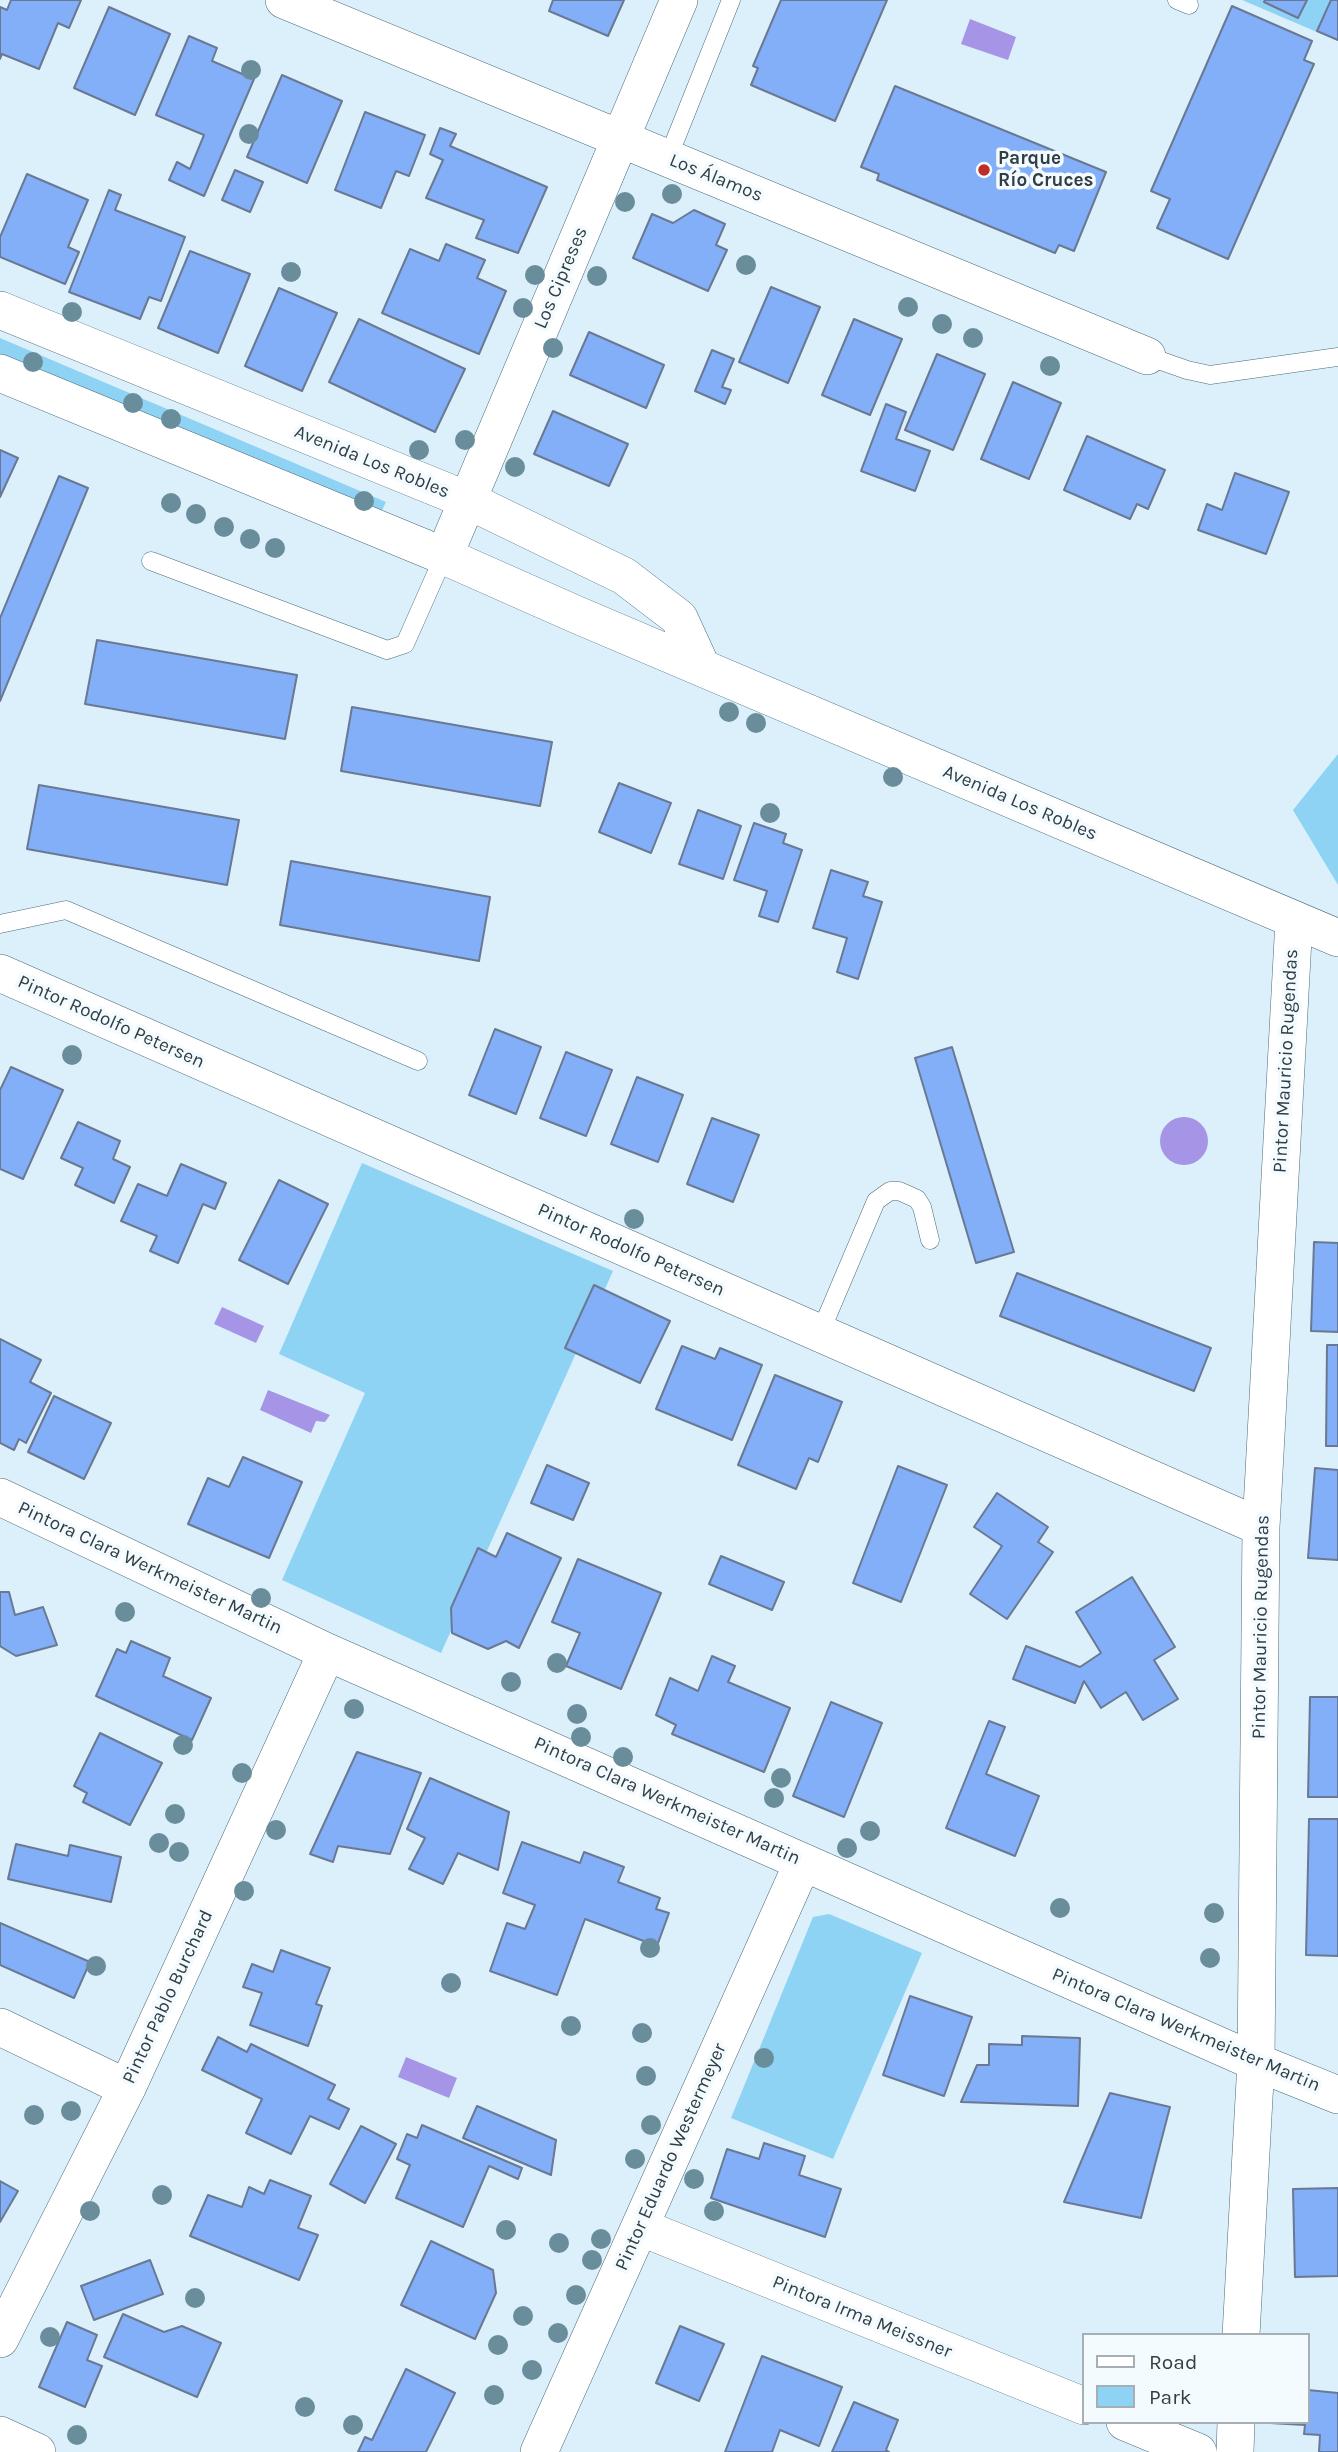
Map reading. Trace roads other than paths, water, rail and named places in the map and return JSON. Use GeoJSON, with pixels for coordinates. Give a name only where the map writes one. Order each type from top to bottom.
{"type":"FeatureCollection","features":[{"type":"Feature","properties":{"kind":"street","name":"Los Álamos"},"geometry":{"type":"LineString","coordinates":[[284,0],[1147,356]]}},
{"type":"Feature","properties":{"kind":"street","name":"Los Cipreses"},"geometry":{"type":"LineString","coordinates":[[444,556],[679,0]]}},
{"type":"Feature","properties":{"kind":"street","name":"Avenida Los Robles"},"geometry":{"type":"LineString","coordinates":[[0,310],[467,500],[624,576],[680,618],[702,668]]}},
{"type":"Feature","properties":{"kind":"street","name":"Avenida Los Robles"},"geometry":{"type":"LineString","coordinates":[[0,373],[444,556],[1338,938]]}},
{"type":"Feature","properties":{"kind":"street","name":"Pintor Mauricio Rugendas"},"geometry":{"type":"LineString","coordinates":[[1241,2333],[1256,2062],[1261,1527],[1294,920]]}},
{"type":"Feature","properties":{"kind":"street","name":"Pintor Rodolfo Petersen"},"geometry":{"type":"LineString","coordinates":[[0,973],[1261,1527]]}},
{"type":"Feature","properties":{"kind":"street","name":"Pintora Clara Werkmeister Martin"},"geometry":{"type":"LineString","coordinates":[[0,1497],[327,1652],[1256,2062],[1338,2095]]}},
{"type":"Feature","properties":{"kind":"street","name":"Pintor Pablo Burchard"},"geometry":{"type":"LineString","coordinates":[[0,2339],[127,2088],[327,1652]]}},
{"type":"Feature","properties":{"kind":"street","name":"Pintor Eduardo Westermeyer"},"geometry":{"type":"LineString","coordinates":[[539,2452],[803,1861]]}},
{"type":"Feature","properties":{"kind":"street"},"geometry":{"type":"LineString","coordinates":[[0,2027],[127,2088]]}},
{"type":"Feature","properties":{"kind":"street","name":"Pintora Irma Meissner"},"geometry":{"type":"LineString","coordinates":[[640,2227],[1082,2405]]}},
{"type":"Feature","properties":{"kind":"street"},"geometry":{"type":"LineString","coordinates":[[1130,2424],[1198,2452]]}},
{"type":"Feature","properties":{"kind":"street"},"geometry":{"type":"LineString","coordinates":[[1235,2452],[1236,2424]]}},
{"type":"Feature","properties":{"kind":"street"},"geometry":{"type":"LineString","coordinates":[[0,2435],[37,2452]]}},
{"type":"Feature","properties":{"kind":"lane"},"geometry":{"type":"LineString","coordinates":[[668,158],[731,0]]}},
{"type":"Feature","properties":{"kind":"lane"},"geometry":{"type":"LineString","coordinates":[[1147,356],[1210,375],[1338,358]]}},
{"type":"Feature","properties":{"kind":"lane"},"geometry":{"type":"LineString","coordinates":[[150,561],[387,650],[405,644],[444,556]]}},
{"type":"Feature","properties":{"kind":"lane"},"geometry":{"type":"LineString","coordinates":[[0,924],[66,910],[418,1061]]}},
{"type":"Feature","properties":{"kind":"lane"},"geometry":{"type":"LineString","coordinates":[[820,1333],[876,1200],[890,1191],[899,1191],[916,1199],[922,1207],[930,1240]]}},
{"type":"Feature","properties":{"kind":"place","name":"Parque Río Cruces"},"geometry":{"type":"Point","coordinates":[984,170]}}]}
